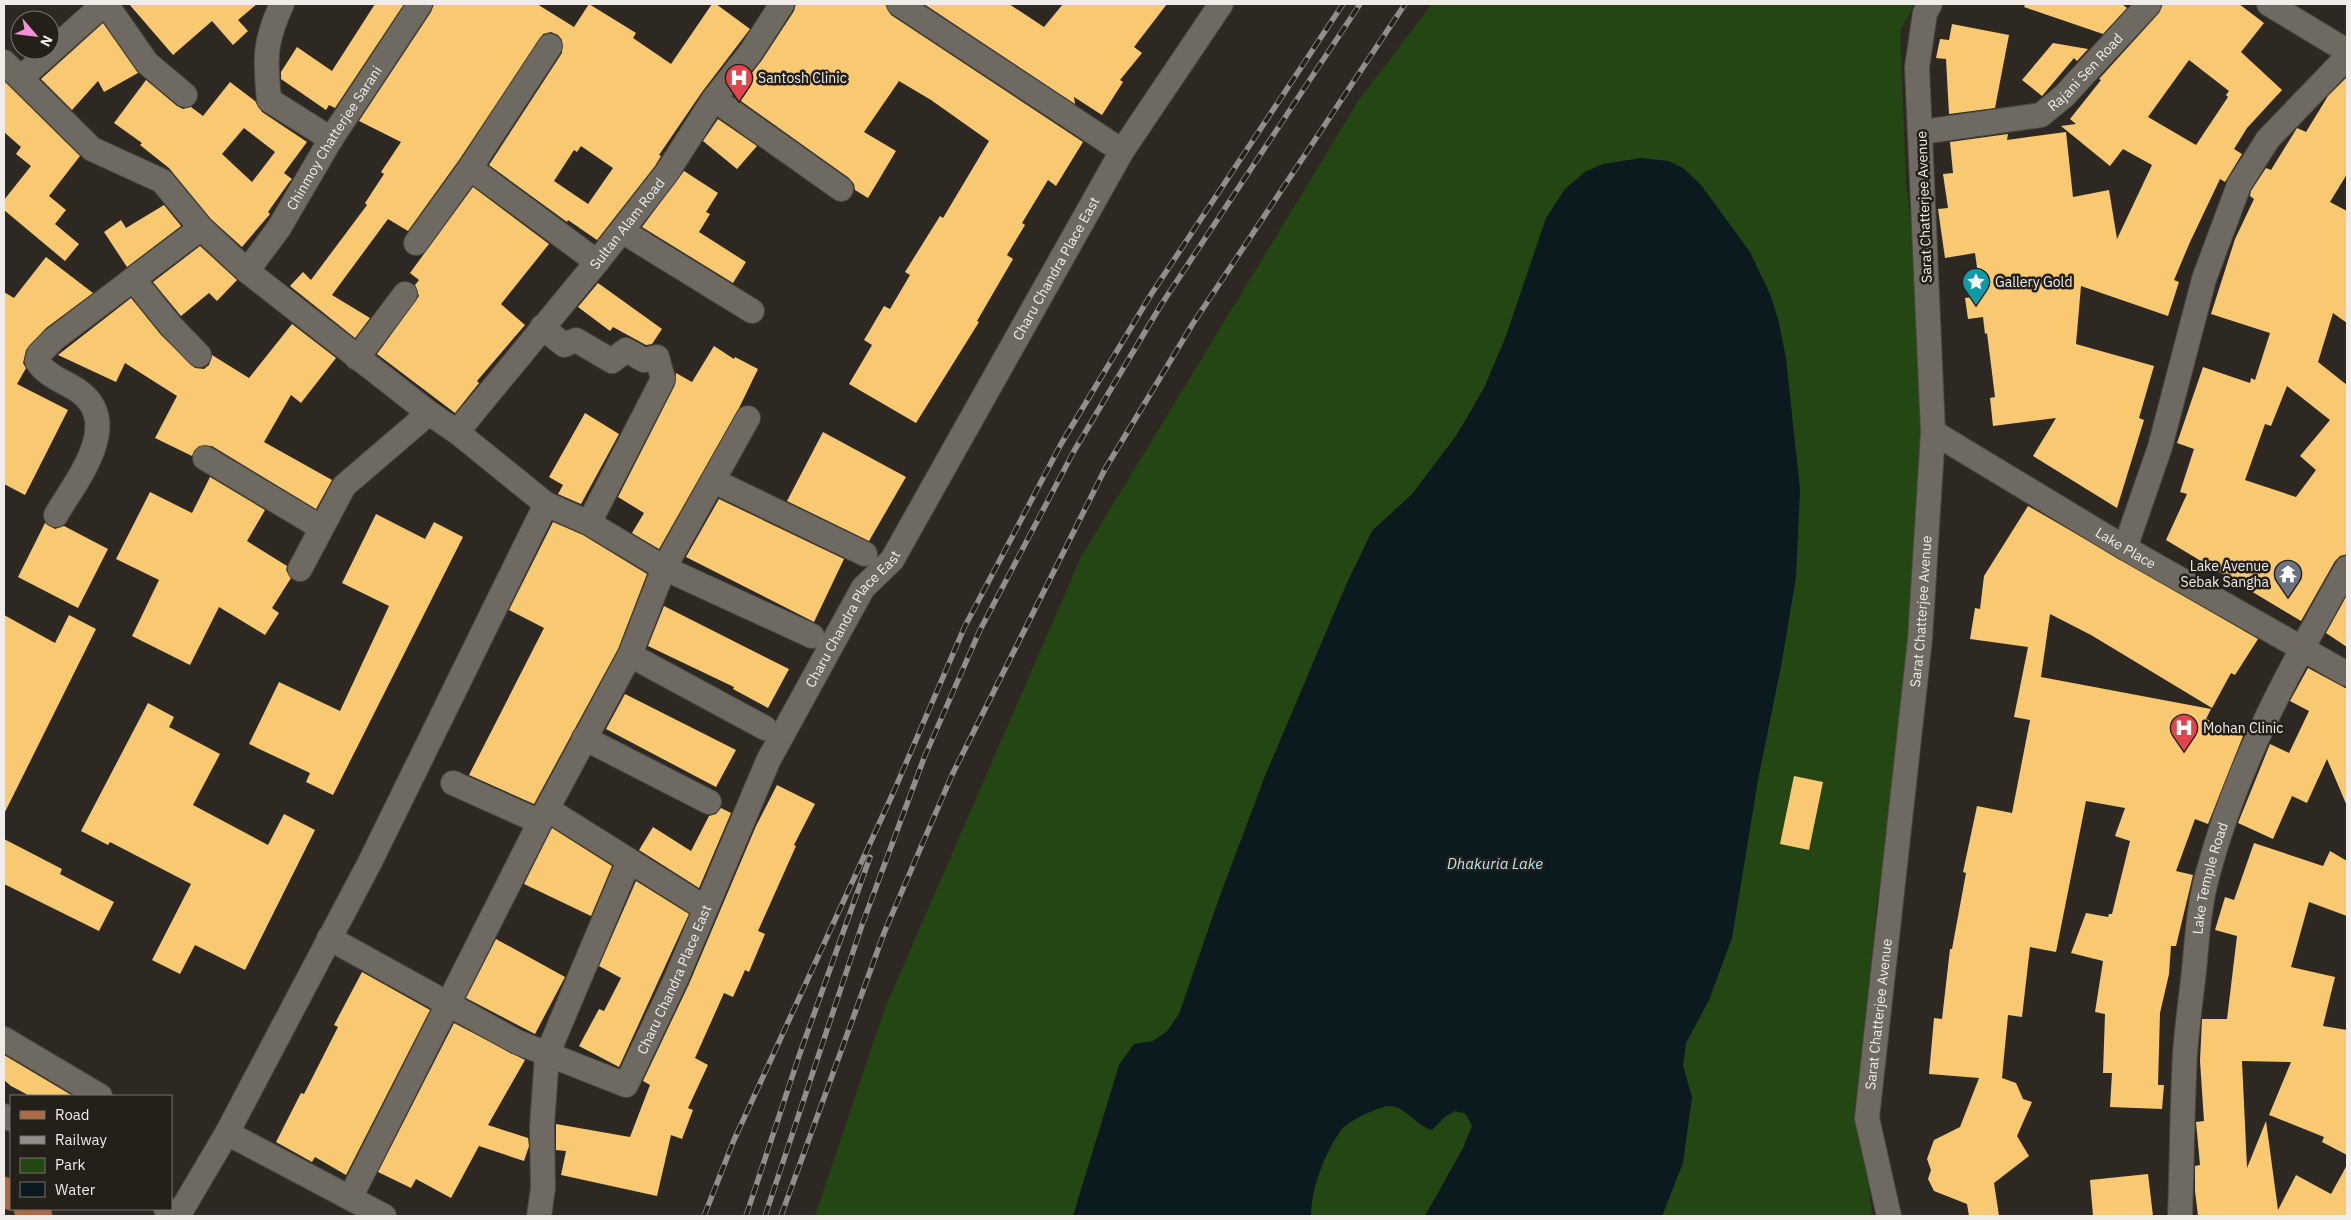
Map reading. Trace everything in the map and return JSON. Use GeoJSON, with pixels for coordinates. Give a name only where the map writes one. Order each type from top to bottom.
{"type":"FeatureCollection","features":[{"type":"Feature","properties":{"kind":"street"},"geometry":{"type":"LineString","coordinates":[[22,77],[105,4],[147,63],[185,95]]}},
{"type":"Feature","properties":{"kind":"street"},"geometry":{"type":"LineString","coordinates":[[282,4],[269,32],[265,64],[268,100],[331,139]]}},
{"type":"Feature","properties":{"kind":"street","name":"Chinmoy Chatterjee Sarani"},"geometry":{"type":"LineString","coordinates":[[247,271],[279,228],[331,139],[420,4]]}},
{"type":"Feature","properties":{"kind":"street","name":"Sultan Alam Road"},"geometry":{"type":"LineString","coordinates":[[457,432],[597,262],[666,174],[714,99],[751,52],[782,4]]}},
{"type":"Feature","properties":{"kind":"street"},"geometry":{"type":"LineString","coordinates":[[898,4],[1122,151]]}},
{"type":"Feature","properties":{"kind":"street","name":"Charu Chandra Place East"},"geometry":{"type":"LineString","coordinates":[[329,938],[447,1005],[517,1042],[547,1056],[626,1085],[676,979],[768,761],[863,588],[892,560],[1122,151],[1221,4]]}},
{"type":"Feature","properties":{"kind":"street","name":"Sarat Chatterjee Avenue"},"geometry":{"type":"LineString","coordinates":[[1889,1216],[1867,1118],[1920,639],[1933,432],[1922,132],[1917,67],[1925,13],[1930,4]]}},
{"type":"Feature","properties":{"kind":"street","name":"Rajani Sen Road"},"geometry":{"type":"LineString","coordinates":[[1922,132],[2041,115],[2064,96],[2149,4]]}},
{"type":"Feature","properties":{"kind":"street"},"geometry":{"type":"LineString","coordinates":[[2268,4],[2347,52]]}},
{"type":"Feature","properties":{"kind":"street"},"geometry":{"type":"LineString","coordinates":[[416,243],[470,168],[550,46]]}},
{"type":"Feature","properties":{"kind":"street"},"geometry":{"type":"LineString","coordinates":[[2125,548],[2160,447],[2204,279],[2239,185],[2268,139],[2347,57]]}},
{"type":"Feature","properties":{"kind":"street"},"geometry":{"type":"LineString","coordinates":[[4,62],[22,77],[92,149],[162,181],[201,228],[247,271],[357,358],[457,432],[546,504],[589,523],[664,568],[812,636]]}},
{"type":"Feature","properties":{"kind":"street"},"geometry":{"type":"LineString","coordinates":[[714,99],[800,158],[840,189]]}},
{"type":"Feature","properties":{"kind":"street"},"geometry":{"type":"LineString","coordinates":[[470,168],[597,262]]}},
{"type":"Feature","properties":{"kind":"street"},"geometry":{"type":"LineString","coordinates":[[56,515],[91,454],[98,438],[97,418],[92,403],[80,392],[41,368],[37,361],[39,354],[54,339],[201,228]]}},
{"type":"Feature","properties":{"kind":"street"},"geometry":{"type":"LineString","coordinates":[[622,231],[752,311]]}},
{"type":"Feature","properties":{"kind":"street"},"geometry":{"type":"LineString","coordinates":[[133,279],[171,326],[199,354]]}},
{"type":"Feature","properties":{"kind":"street"},"geometry":{"type":"LineString","coordinates":[[357,358],[405,294]]}},
{"type":"Feature","properties":{"kind":"street"},"geometry":{"type":"LineString","coordinates":[[542,327],[564,345],[576,340],[612,361],[626,350],[644,360],[657,357],[663,379],[589,523]]}},
{"type":"Feature","properties":{"kind":"street"},"geometry":{"type":"LineString","coordinates":[[300,569],[320,527],[344,486],[429,413]]}},
{"type":"Feature","properties":{"kind":"street"},"geometry":{"type":"LineString","coordinates":[[350,1198],[544,815],[630,655],[664,568],[748,418]]}},
{"type":"Feature","properties":{"kind":"street","name":"Lake Place"},"geometry":{"type":"LineString","coordinates":[[1933,432],[2125,548],[2347,674]]}},
{"type":"Feature","properties":{"kind":"street"},"geometry":{"type":"LineString","coordinates":[[205,458],[320,527]]}},
{"type":"Feature","properties":{"kind":"street"},"geometry":{"type":"LineString","coordinates":[[714,481],[865,554]]}},
{"type":"Feature","properties":{"kind":"street"},"geometry":{"type":"LineString","coordinates":[[178,1216],[226,1133],[370,862],[546,504]]}},
{"type":"Feature","properties":{"kind":"street","name":"Lake Temple Road"},"geometry":{"type":"LineString","coordinates":[[2180,1216],[2185,1052],[2199,926],[2207,876],[2223,822],[2240,775],[2301,649],[2347,568]]}},
{"type":"Feature","properties":{"kind":"street"},"geometry":{"type":"LineString","coordinates":[[630,655],[765,728]]}},
{"type":"Feature","properties":{"kind":"street"},"geometry":{"type":"LineString","coordinates":[[584,738],[709,802]]}},
{"type":"Feature","properties":{"kind":"street"},"geometry":{"type":"LineString","coordinates":[[453,783],[544,815],[629,861],[705,908]]}},
{"type":"Feature","properties":{"kind":"street"},"geometry":{"type":"LineString","coordinates":[[539,1216],[543,1188],[542,1126],[547,1056],[629,861]]}},
{"type":"Feature","properties":{"kind":"street"},"geometry":{"type":"LineString","coordinates":[[4,1039],[98,1095]]}},
{"type":"Feature","properties":{"kind":"street"},"geometry":{"type":"LineString","coordinates":[[226,1133],[384,1216]]}},
{"type":"Feature","properties":{"kind":"green space"},"geometry":{"type":"Polygon","coordinates":[[[1432,4],[1914,4],[1900,32],[1906,182],[1932,418],[1921,610],[1876,909],[1861,1110],[1872,1216],[815,1216],[885,1008],[1081,557],[1359,100],[1432,4]]]}},
{"type":"Feature","properties":{"kind":"water","name":"Dhakuria Lake"},"geometry":{"type":"Polygon","coordinates":[[[1641,158],[1668,161],[1683,168],[1701,185],[1750,252],[1770,294],[1778,319],[1786,358],[1800,490],[1796,577],[1782,661],[1758,780],[1732,938],[1709,1000],[1686,1043],[1683,1066],[1692,1097],[1683,1163],[1662,1216],[1425,1216],[1463,1148],[1472,1126],[1466,1114],[1455,1111],[1446,1116],[1432,1130],[1421,1125],[1400,1109],[1389,1106],[1364,1115],[1341,1130],[1320,1171],[1313,1194],[1311,1216],[1073,1216],[1119,1065],[1134,1044],[1153,1041],[1167,1031],[1179,1014],[1218,901],[1265,776],[1346,585],[1372,531],[1412,494],[1456,436],[1484,388],[1506,336],[1546,218],[1565,189],[1585,172],[1603,164],[1641,158]]]}},
{"type":"Feature","properties":{"kind":"building"},"geometry":{"type":"Polygon","coordinates":[[[129,4],[257,4],[238,20],[248,31],[233,45],[212,21],[173,55],[129,4]]]}},
{"type":"Feature","properties":{"kind":"building"},"geometry":{"type":"Polygon","coordinates":[[[375,4],[404,4],[335,108],[329,105],[326,110],[281,79],[281,72],[297,47],[332,71],[375,4]]]}},
{"type":"Feature","properties":{"kind":"building"},"geometry":{"type":"Polygon","coordinates":[[[434,4],[537,4],[574,27],[589,4],[636,33],[633,38],[671,64],[712,4],[716,4],[750,29],[702,92],[659,155],[661,156],[655,166],[597,240],[568,220],[567,222],[489,165],[562,53],[562,40],[558,35],[551,32],[543,34],[459,160],[408,231],[388,219],[332,295],[370,318],[355,338],[290,286],[303,272],[311,280],[367,205],[365,203],[384,174],[381,172],[401,142],[359,121],[431,12],[434,4]],[[581,146],[577,152],[574,150],[554,181],[588,204],[613,168],[581,146]]]}},
{"type":"Feature","properties":{"kind":"building"},"geometry":{"type":"Polygon","coordinates":[[[796,4],[885,4],[891,15],[1083,142],[1056,186],[1048,180],[1022,223],[1025,225],[1007,255],[1013,259],[977,321],[979,322],[916,423],[849,384],[872,345],[864,340],[884,306],[890,309],[910,275],[905,272],[940,216],[943,218],[989,141],[931,100],[899,81],[864,132],[896,151],[868,198],[855,190],[854,184],[849,178],[734,96],[762,60],[794,11],[796,4]]]}},
{"type":"Feature","properties":{"kind":"building"},"geometry":{"type":"Polygon","coordinates":[[[924,4],[1009,4],[1044,27],[1063,4],[1167,4],[1134,47],[1142,53],[1120,80],[1123,82],[1102,115],[1074,97],[1075,104],[924,4]]]}},
{"type":"Feature","properties":{"kind":"building"},"geometry":{"type":"Polygon","coordinates":[[[2025,4],[2122,4],[2127,8],[2103,34],[2024,7],[2025,4]]]}},
{"type":"Feature","properties":{"kind":"building"},"geometry":{"type":"Polygon","coordinates":[[[2163,4],[2239,4],[2264,23],[2241,52],[2282,90],[2247,128],[2234,149],[2242,154],[2225,182],[2220,179],[2190,242],[2174,280],[2179,282],[2168,316],[2081,286],[2076,344],[2154,366],[2139,418],[2144,420],[2117,508],[2033,456],[2056,418],[1993,426],[1990,398],[1995,397],[1987,333],[1985,334],[1983,317],[1968,319],[1965,298],[1981,296],[1975,253],[1945,258],[1938,209],[1948,208],[1943,174],[1953,173],[1950,142],[2008,134],[2007,140],[2066,132],[2073,197],[2109,190],[2117,239],[2152,165],[2123,149],[2110,166],[2061,126],[2076,124],[2070,119],[2101,80],[2099,79],[2159,13],[2163,4]],[[2189,60],[2148,117],[2196,145],[2228,97],[2226,95],[2229,91],[2189,60]]]}},
{"type":"Feature","properties":{"kind":"building"},"geometry":{"type":"Polygon","coordinates":[[[103,23],[138,73],[104,92],[98,81],[72,110],[41,79],[103,23]]]}},
{"type":"Feature","properties":{"kind":"building"},"geometry":{"type":"Polygon","coordinates":[[[1952,24],[2009,35],[1995,108],[1949,114],[1946,59],[1936,58],[1940,39],[1949,40],[1952,24]]]}},
{"type":"Feature","properties":{"kind":"building"},"geometry":{"type":"Polygon","coordinates":[[[2053,43],[2088,49],[2077,61],[2074,58],[2042,96],[2022,80],[2053,43]]]}},
{"type":"Feature","properties":{"kind":"building"},"geometry":{"type":"Polygon","coordinates":[[[2347,77],[2347,174],[2330,202],[2347,211],[2347,323],[2333,313],[2318,362],[2347,385],[2347,554],[2340,556],[2335,561],[2301,621],[2166,540],[2187,494],[2180,492],[2194,449],[2177,443],[2203,367],[2250,383],[2251,378],[2255,380],[2270,333],[2211,314],[2235,239],[2254,199],[2250,196],[2251,191],[2266,168],[2271,170],[2297,128],[2306,132],[2328,96],[2347,77]],[[2287,386],[2271,426],[2265,424],[2245,480],[2296,497],[2316,470],[2300,456],[2330,420],[2287,386]]]}},
{"type":"Feature","properties":{"kind":"building"},"geometry":{"type":"Polygon","coordinates":[[[146,80],[177,106],[183,109],[191,107],[203,116],[230,82],[255,101],[262,112],[307,142],[284,173],[292,179],[268,212],[270,214],[242,247],[211,219],[169,168],[140,145],[142,143],[114,123],[146,80]],[[244,128],[222,154],[252,182],[275,152],[244,128]]]}},
{"type":"Feature","properties":{"kind":"building"},"geometry":{"type":"Polygon","coordinates":[[[4,81],[80,156],[49,196],[66,210],[55,224],[79,244],[65,261],[4,210],[4,200],[31,166],[16,154],[21,147],[4,132],[4,81]]]}},
{"type":"Feature","properties":{"kind":"building"},"geometry":{"type":"Polygon","coordinates":[[[718,119],[757,146],[737,169],[703,141],[718,119]]]}},
{"type":"Feature","properties":{"kind":"building"},"geometry":{"type":"Polygon","coordinates":[[[684,171],[718,193],[706,212],[710,214],[699,232],[746,262],[733,283],[642,227],[684,171]]]}},
{"type":"Feature","properties":{"kind":"building"},"geometry":{"type":"Polygon","coordinates":[[[473,187],[549,244],[501,304],[525,325],[477,381],[479,383],[455,413],[377,354],[419,296],[415,285],[419,280],[410,273],[473,187]]]}},
{"type":"Feature","properties":{"kind":"building"},"geometry":{"type":"Polygon","coordinates":[[[164,205],[181,226],[127,267],[104,232],[121,220],[126,228],[164,205]]]}},
{"type":"Feature","properties":{"kind":"building"},"geometry":{"type":"Polygon","coordinates":[[[200,246],[237,280],[217,301],[209,293],[181,316],[153,282],[200,246]]]}},
{"type":"Feature","properties":{"kind":"building"},"geometry":{"type":"Polygon","coordinates":[[[46,257],[93,293],[46,328],[26,350],[23,363],[26,368],[17,384],[68,410],[25,495],[4,484],[4,292],[14,298],[46,257]]]}},
{"type":"Feature","properties":{"kind":"building"},"geometry":{"type":"Polygon","coordinates":[[[598,283],[662,329],[652,344],[646,345],[613,327],[610,331],[578,307],[598,283]]]}},
{"type":"Feature","properties":{"kind":"building"},"geometry":{"type":"Polygon","coordinates":[[[131,298],[161,335],[195,368],[204,369],[209,365],[212,355],[249,378],[292,324],[336,358],[301,403],[291,395],[264,442],[332,480],[316,509],[212,446],[199,446],[192,456],[155,438],[177,396],[125,363],[116,382],[58,355],[131,298]]]}},
{"type":"Feature","properties":{"kind":"building"},"geometry":{"type":"Polygon","coordinates":[[[714,346],[734,359],[735,357],[758,369],[739,408],[659,549],[632,533],[644,513],[618,497],[675,385],[676,373],[692,382],[714,346]]]}},
{"type":"Feature","properties":{"kind":"building"},"geometry":{"type":"Polygon","coordinates":[[[585,413],[619,434],[581,504],[558,494],[563,485],[549,477],[585,413]]]}},
{"type":"Feature","properties":{"kind":"building"},"geometry":{"type":"Polygon","coordinates":[[[823,432],[906,477],[869,541],[787,501],[823,432]]]}},
{"type":"Feature","properties":{"kind":"building"},"geometry":{"type":"Polygon","coordinates":[[[210,477],[265,510],[247,541],[287,566],[286,570],[291,578],[272,608],[279,613],[265,635],[219,607],[190,665],[132,636],[159,580],[116,559],[150,492],[192,513],[210,477]]]}},
{"type":"Feature","properties":{"kind":"building"},"geometry":{"type":"Polygon","coordinates":[[[719,499],[844,559],[814,622],[686,557],[719,499]]]}},
{"type":"Feature","properties":{"kind":"building"},"geometry":{"type":"Polygon","coordinates":[[[2028,506],[2258,639],[2235,675],[2231,673],[2212,708],[2091,635],[2050,614],[2041,677],[2211,709],[2206,719],[2243,736],[2208,824],[2195,819],[2176,871],[2193,875],[2176,946],[2171,946],[2169,974],[2160,1013],[2158,1085],[2164,1085],[2162,1109],[2110,1107],[2112,1073],[2103,1073],[2105,1014],[2095,1012],[2103,961],[2071,953],[2086,913],[2108,917],[2109,914],[2112,914],[2130,841],[2115,836],[2125,808],[2086,801],[2056,952],[2030,947],[2022,1017],[2008,1015],[2002,1078],[2016,1083],[2023,1099],[2032,1102],[2017,1136],[2029,1156],[1994,1183],[1999,1216],[1969,1216],[1967,1204],[1934,1191],[1928,1179],[1931,1170],[1927,1159],[1934,1140],[1960,1127],[1979,1078],[1929,1074],[1934,1018],[1942,1019],[1950,949],[1952,949],[1966,873],[1963,872],[1977,806],[2012,813],[2030,720],[2014,717],[2028,647],[1970,639],[1975,608],[1980,609],[1984,576],[2028,506]]]}},
{"type":"Feature","properties":{"kind":"building"},"geometry":{"type":"Polygon","coordinates":[[[376,514],[425,539],[434,522],[463,537],[333,795],[306,782],[310,773],[249,744],[279,682],[340,711],[389,606],[342,583],[376,514]]]}},
{"type":"Feature","properties":{"kind":"building"},"geometry":{"type":"Polygon","coordinates":[[[553,522],[583,535],[647,574],[618,649],[534,804],[469,775],[544,628],[509,610],[553,522]]]}},
{"type":"Feature","properties":{"kind":"building"},"geometry":{"type":"Polygon","coordinates":[[[45,523],[55,529],[64,526],[108,549],[78,608],[18,577],[45,523]]]}},
{"type":"Feature","properties":{"kind":"building"},"geometry":{"type":"Polygon","coordinates":[[[2347,595],[2347,647],[2326,633],[2347,595]]]}},
{"type":"Feature","properties":{"kind":"building"},"geometry":{"type":"Polygon","coordinates":[[[664,606],[789,669],[768,708],[733,689],[734,687],[648,646],[664,606]]]}},
{"type":"Feature","properties":{"kind":"building"},"geometry":{"type":"Polygon","coordinates":[[[4,615],[55,643],[69,615],[96,629],[4,814],[4,615]]]}},
{"type":"Feature","properties":{"kind":"building"},"geometry":{"type":"Polygon","coordinates":[[[2308,668],[2347,689],[2347,806],[2327,759],[2307,803],[2292,796],[2273,839],[2238,823],[2270,744],[2289,753],[2309,711],[2290,701],[2308,668]]]}},
{"type":"Feature","properties":{"kind":"building"},"geometry":{"type":"Polygon","coordinates":[[[625,694],[736,750],[716,787],[606,729],[625,694]]]}},
{"type":"Feature","properties":{"kind":"building"},"geometry":{"type":"Polygon","coordinates":[[[148,703],[174,717],[169,727],[220,754],[193,805],[268,845],[284,814],[315,830],[245,970],[195,945],[180,974],[152,960],[191,884],[110,842],[108,845],[81,831],[148,703]]]}},
{"type":"Feature","properties":{"kind":"building"},"geometry":{"type":"Polygon","coordinates":[[[1794,776],[1823,782],[1809,850],[1780,844],[1794,776]]]}},
{"type":"Feature","properties":{"kind":"building"},"geometry":{"type":"Polygon","coordinates":[[[777,785],[815,804],[794,845],[796,846],[758,931],[765,934],[749,972],[745,970],[733,997],[724,993],[695,1058],[708,1065],[688,1108],[693,1110],[682,1139],[671,1135],[657,1196],[561,1175],[566,1151],[556,1150],[556,1124],[630,1137],[650,1085],[643,1081],[689,984],[756,826],[777,785]]]}},
{"type":"Feature","properties":{"kind":"building"},"geometry":{"type":"Polygon","coordinates":[[[721,808],[731,813],[699,888],[639,850],[653,827],[691,851],[709,816],[716,814],[721,808]]]}},
{"type":"Feature","properties":{"kind":"building"},"geometry":{"type":"Polygon","coordinates":[[[552,828],[612,866],[591,916],[524,884],[552,828]]]}},
{"type":"Feature","properties":{"kind":"building"},"geometry":{"type":"Polygon","coordinates":[[[4,839],[62,869],[60,874],[114,902],[99,931],[4,884],[4,839]]]}},
{"type":"Feature","properties":{"kind":"building"},"geometry":{"type":"Polygon","coordinates":[[[2254,843],[2323,866],[2330,851],[2347,861],[2347,916],[2309,902],[2291,967],[2335,977],[2323,1026],[2347,1030],[2347,1155],[2322,1142],[2324,1137],[2269,1115],[2291,1062],[2242,1061],[2247,1168],[2266,1121],[2278,1210],[2296,1175],[2331,1194],[2347,1165],[2347,1216],[2198,1216],[2195,1166],[2200,1165],[2196,1122],[2204,1121],[2200,1061],[2202,1019],[2227,1019],[2237,936],[2215,930],[2225,897],[2234,900],[2254,843]]]}},
{"type":"Feature","properties":{"kind":"building"},"geometry":{"type":"Polygon","coordinates":[[[636,881],[689,914],[619,1067],[579,1046],[599,1009],[604,1011],[621,978],[599,966],[636,881]]]}},
{"type":"Feature","properties":{"kind":"building"},"geometry":{"type":"Polygon","coordinates":[[[496,939],[565,977],[535,1034],[466,998],[496,939]]]}},
{"type":"Feature","properties":{"kind":"building"},"geometry":{"type":"Polygon","coordinates":[[[362,972],[430,1010],[346,1175],[315,1157],[312,1162],[276,1142],[301,1093],[304,1094],[338,1027],[334,1025],[362,972]]]}},
{"type":"Feature","properties":{"kind":"building"},"geometry":{"type":"Polygon","coordinates":[[[454,1023],[525,1060],[488,1125],[528,1138],[529,1146],[524,1161],[479,1146],[451,1198],[416,1179],[411,1188],[378,1172],[454,1023]]]}},
{"type":"Feature","properties":{"kind":"building"},"geometry":{"type":"Polygon","coordinates":[[[4,1055],[71,1095],[28,1095],[4,1080],[4,1055]]]}},
{"type":"Feature","properties":{"kind":"building"},"geometry":{"type":"Polygon","coordinates":[[[2148,1174],[2153,1216],[2093,1216],[2090,1180],[2148,1174]]]}},
{"type":"Feature","properties":{"kind":"railway"},"geometry":{"type":"LineString","coordinates":[[704,1216],[734,1140],[894,791],[965,626],[1061,444],[1150,296],[1343,4]]}},
{"type":"Feature","properties":{"kind":"railway"},"geometry":{"type":"LineString","coordinates":[[765,1216],[862,925],[924,758],[980,630],[1074,451],[1161,305],[1360,4]]}},
{"type":"Feature","properties":{"kind":"railway"},"geometry":{"type":"LineString","coordinates":[[781,1216],[884,933],[952,775],[1105,469],[1192,325],[1405,4]]}},
{"type":"Feature","properties":{"kind":"railway"},"geometry":{"type":"LineString","coordinates":[[746,1216],[799,1056],[870,857]]}},
{"type":"Feature","properties":{"kind":"place","name":"Santosh Clinic"},"geometry":{"type":"Point","coordinates":[739,102]}},
{"type":"Feature","properties":{"kind":"place","name":"Gallery Gold"},"geometry":{"type":"Point","coordinates":[1976,306]}},
{"type":"Feature","properties":{"kind":"place","name":"Lake Avenue Sebak Sangha"},"geometry":{"type":"Point","coordinates":[2288,598]}},
{"type":"Feature","properties":{"kind":"place","name":"Mohan Clinic"},"geometry":{"type":"Point","coordinates":[2184,752]}}]}
